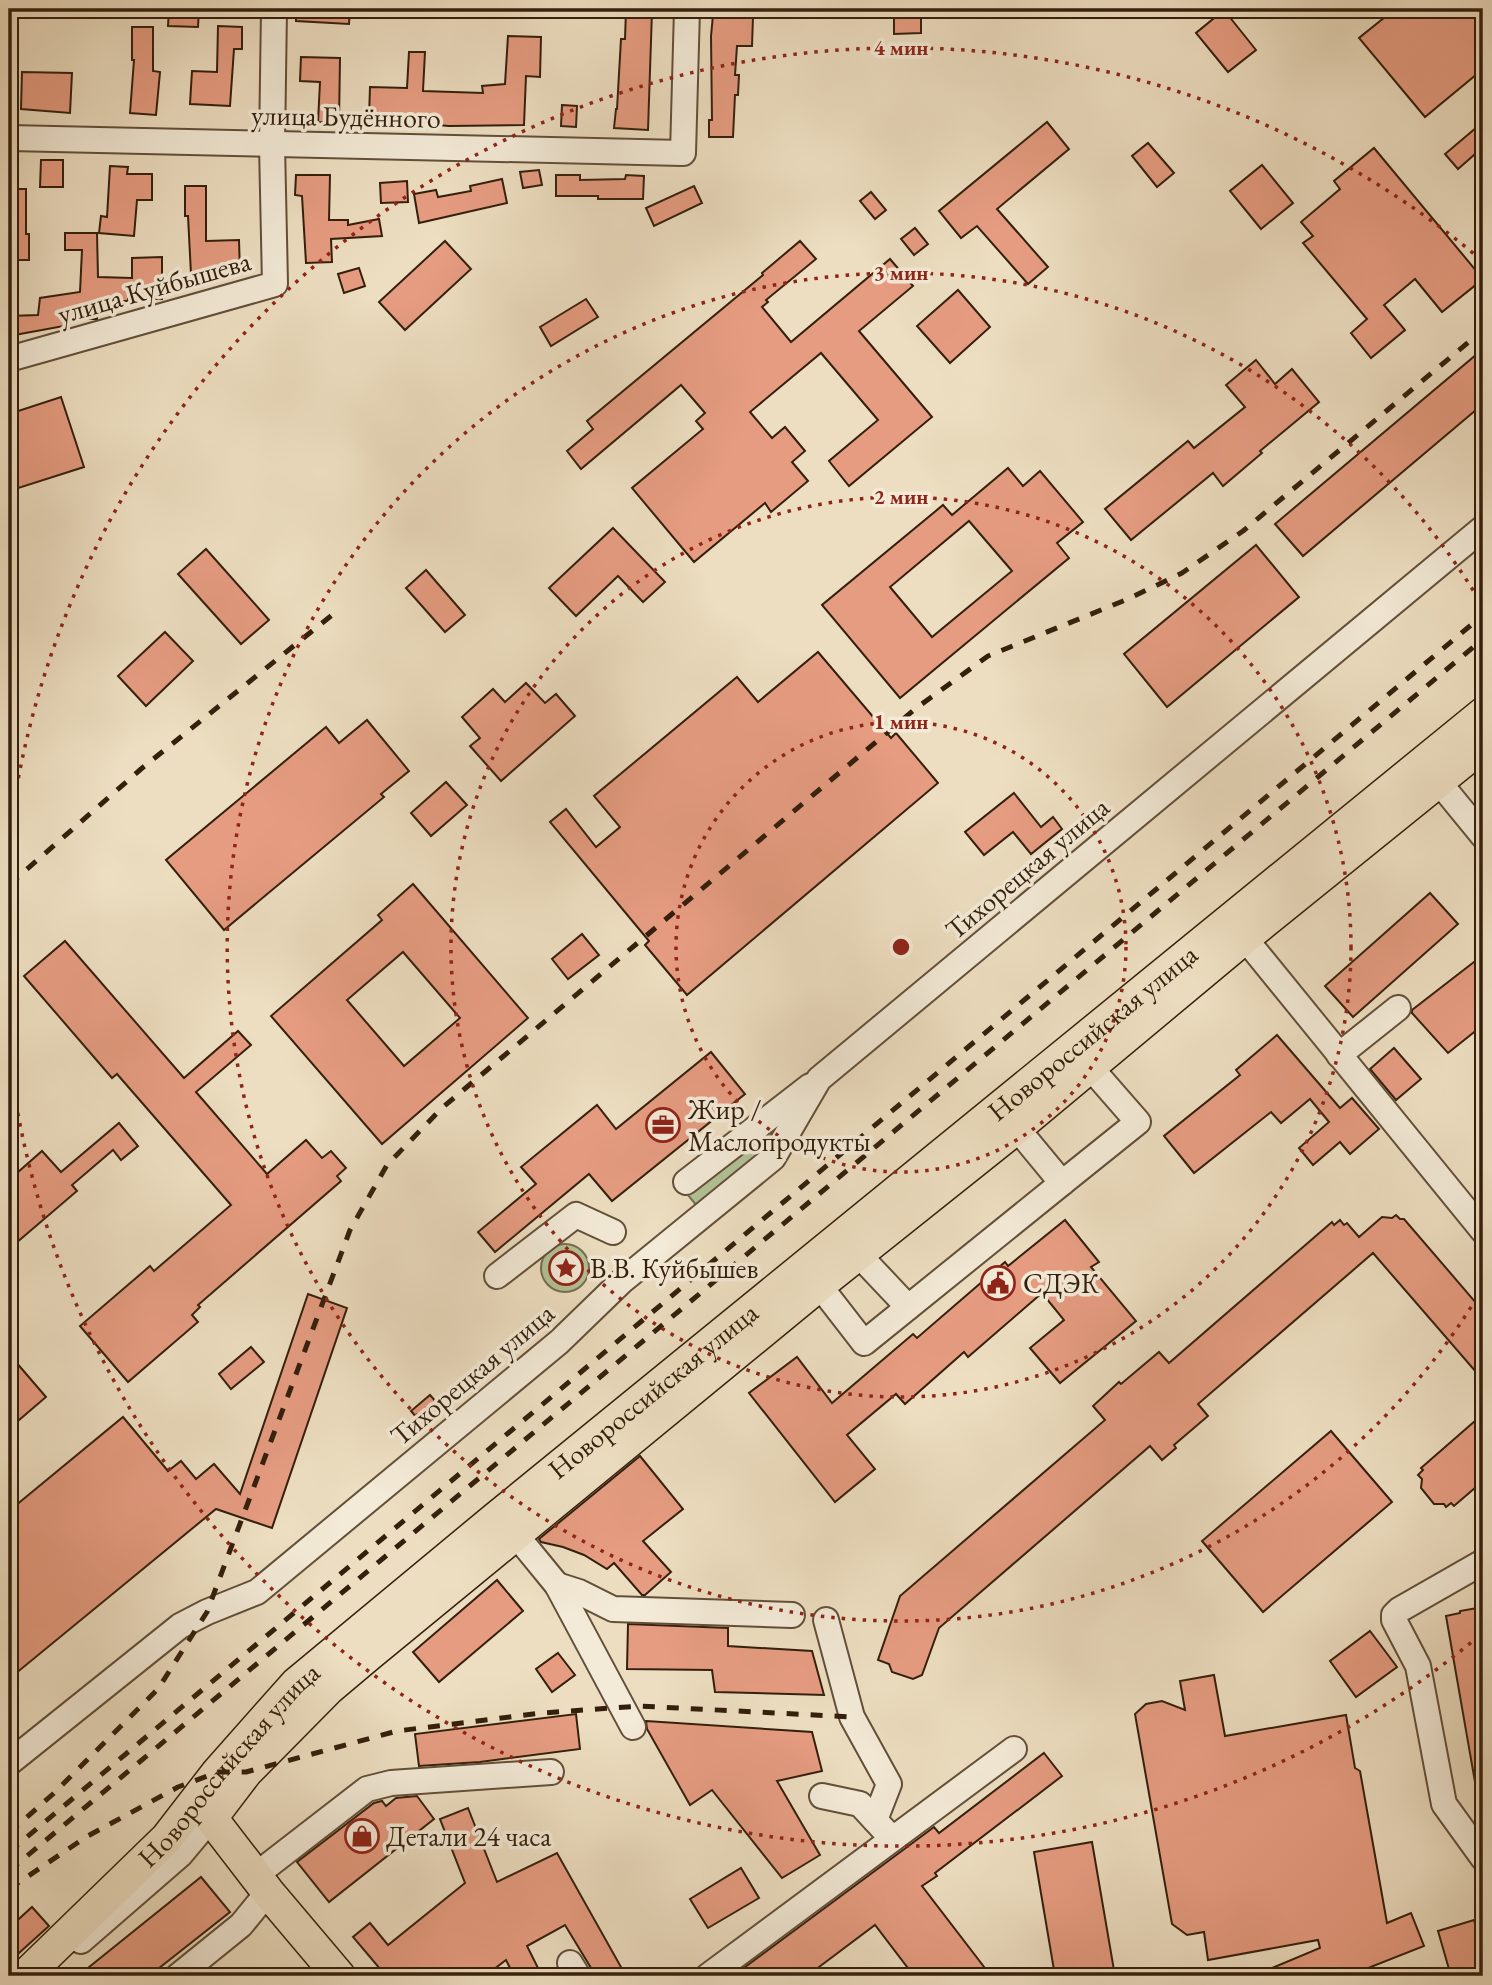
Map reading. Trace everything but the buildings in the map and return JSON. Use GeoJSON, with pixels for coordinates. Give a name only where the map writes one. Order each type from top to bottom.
{"type":"FeatureCollection","features":[{"type":"Feature","properties":{"kind":"main road","name":"Новороссийская улица"},"geometry":{"type":"LineString","coordinates":[[204,1809],[218,1772],[296,1684],[506,1510],[1008,1118],[1237,929],[1483,714]]}},
{"type":"Feature","properties":{"kind":"main road","name":"Новороссийская улица"},"geometry":{"type":"LineString","coordinates":[[25,1976],[167,1838],[246,1772],[329,1688],[858,1254],[1008,1118],[1090,1067],[1237,929],[1483,745]]}},
{"type":"Feature","properties":{"kind":"main road"},"geometry":{"type":"LineString","coordinates":[[204,1809],[338,1976]]}},
{"type":"Feature","properties":{"kind":"street"},"geometry":{"type":"LineString","coordinates":[[272,145],[274,9]]}},
{"type":"Feature","properties":{"kind":"street","name":"улица Будённого"},"geometry":{"type":"LineString","coordinates":[[9,138],[683,153],[687,9]]}},
{"type":"Feature","properties":{"kind":"street","name":"улица Куйбышева"},"geometry":{"type":"LineString","coordinates":[[9,359],[275,284],[272,145]]}},
{"type":"Feature","properties":{"kind":"street","name":"Тихорецкая улица"},"geometry":{"type":"LineString","coordinates":[[9,1763],[180,1626],[257,1592],[548,1350],[622,1281],[773,1158],[818,1079],[1483,528]]}},
{"type":"Feature","properties":{"kind":"street"},"geometry":{"type":"LineString","coordinates":[[1438,781],[1483,836]]}},
{"type":"Feature","properties":{"kind":"street"},"geometry":{"type":"LineString","coordinates":[[1237,929],[1483,1231]]}},
{"type":"Feature","properties":{"kind":"street"},"geometry":{"type":"LineString","coordinates":[[1339,1055],[1398,1008]]}},
{"type":"Feature","properties":{"kind":"street"},"geometry":{"type":"LineString","coordinates":[[819,1285],[864,1343],[1138,1122],[1090,1067]]}},
{"type":"Feature","properties":{"kind":"street"},"geometry":{"type":"LineString","coordinates":[[686,1182],[818,1079]]}},
{"type":"Feature","properties":{"kind":"street"},"geometry":{"type":"LineString","coordinates":[[1008,1118],[1062,1183]]}},
{"type":"Feature","properties":{"kind":"street"},"geometry":{"type":"LineString","coordinates":[[498,1276],[576,1215],[613,1232]]}},
{"type":"Feature","properties":{"kind":"street"},"geometry":{"type":"LineString","coordinates":[[858,1254],[908,1307]]}},
{"type":"Feature","properties":{"kind":"street"},"geometry":{"type":"LineString","coordinates":[[516,1535],[557,1585],[633,1727]]}},
{"type":"Feature","properties":{"kind":"street"},"geometry":{"type":"LineString","coordinates":[[1483,1562],[1394,1615],[1394,1620],[1418,1665],[1444,1804],[1483,1858]]}},
{"type":"Feature","properties":{"kind":"street"},"geometry":{"type":"LineString","coordinates":[[557,1585],[579,1592],[613,1609],[792,1615]]}},
{"type":"Feature","properties":{"kind":"street"},"geometry":{"type":"LineString","coordinates":[[826,1620],[852,1717],[889,1784],[875,1820]]}},
{"type":"Feature","properties":{"kind":"street"},"geometry":{"type":"LineString","coordinates":[[708,1976],[1014,1749]]}},
{"type":"Feature","properties":{"kind":"street"},"geometry":{"type":"LineString","coordinates":[[178,1976],[241,1925],[262,1884],[367,1789],[391,1783],[551,1772]]}},
{"type":"Feature","properties":{"kind":"street"},"geometry":{"type":"LineString","coordinates":[[822,1796],[860,1804],[892,1839]]}},
{"type":"Feature","properties":{"kind":"street","name":"Новороссийская улица"},"geometry":{"type":"LineString","coordinates":[[41,1976],[180,1855],[204,1809]]}},
{"type":"Feature","properties":{"kind":"green space"},"geometry":{"type":"Polygon","coordinates":[[[780,1121],[771,1146],[697,1206],[687,1194],[780,1121]]]}},
{"type":"Feature","properties":{"kind":"green space"},"geometry":{"type":"Polygon","coordinates":[[[565,1244],[574,1245],[582,1251],[588,1259],[588,1277],[582,1285],[574,1291],[565,1292],[556,1291],[548,1285],[542,1277],[541,1268],[542,1259],[548,1251],[556,1245],[565,1244]]]}},
{"type":"Feature","properties":{"kind":"railway"},"geometry":{"type":"LineString","coordinates":[[9,1833],[53,1794],[158,1689],[207,1612],[350,1230],[387,1165],[442,1108],[915,709],[988,656],[1128,599],[1182,573],[1243,531],[1483,330]]}},
{"type":"Feature","properties":{"kind":"railway"},"geometry":{"type":"LineString","coordinates":[[9,885],[141,769],[337,611]]}},
{"type":"Feature","properties":{"kind":"railway"},"geometry":{"type":"LineString","coordinates":[[9,1852],[1483,615]]}},
{"type":"Feature","properties":{"kind":"railway"},"geometry":{"type":"LineString","coordinates":[[9,1871],[1483,639]]}},
{"type":"Feature","properties":{"kind":"railway"},"geometry":{"type":"LineString","coordinates":[[9,1889],[86,1837],[178,1787],[218,1772],[246,1772],[397,1731],[542,1713],[640,1706],[852,1717]]}},
{"type":"Feature","properties":{"kind":"place","name":"Жир / Маслопродукты"},"geometry":{"type":"Point","coordinates":[663,1125]}},
{"type":"Feature","properties":{"kind":"place","name":"В.В. Куйбышев"},"geometry":{"type":"Point","coordinates":[566,1268]}},
{"type":"Feature","properties":{"kind":"place","name":"СДЭК"},"geometry":{"type":"Point","coordinates":[998,1283]}},
{"type":"Feature","properties":{"kind":"place","name":"Детали 24 часа"},"geometry":{"type":"Point","coordinates":[362,1836]}}]}
